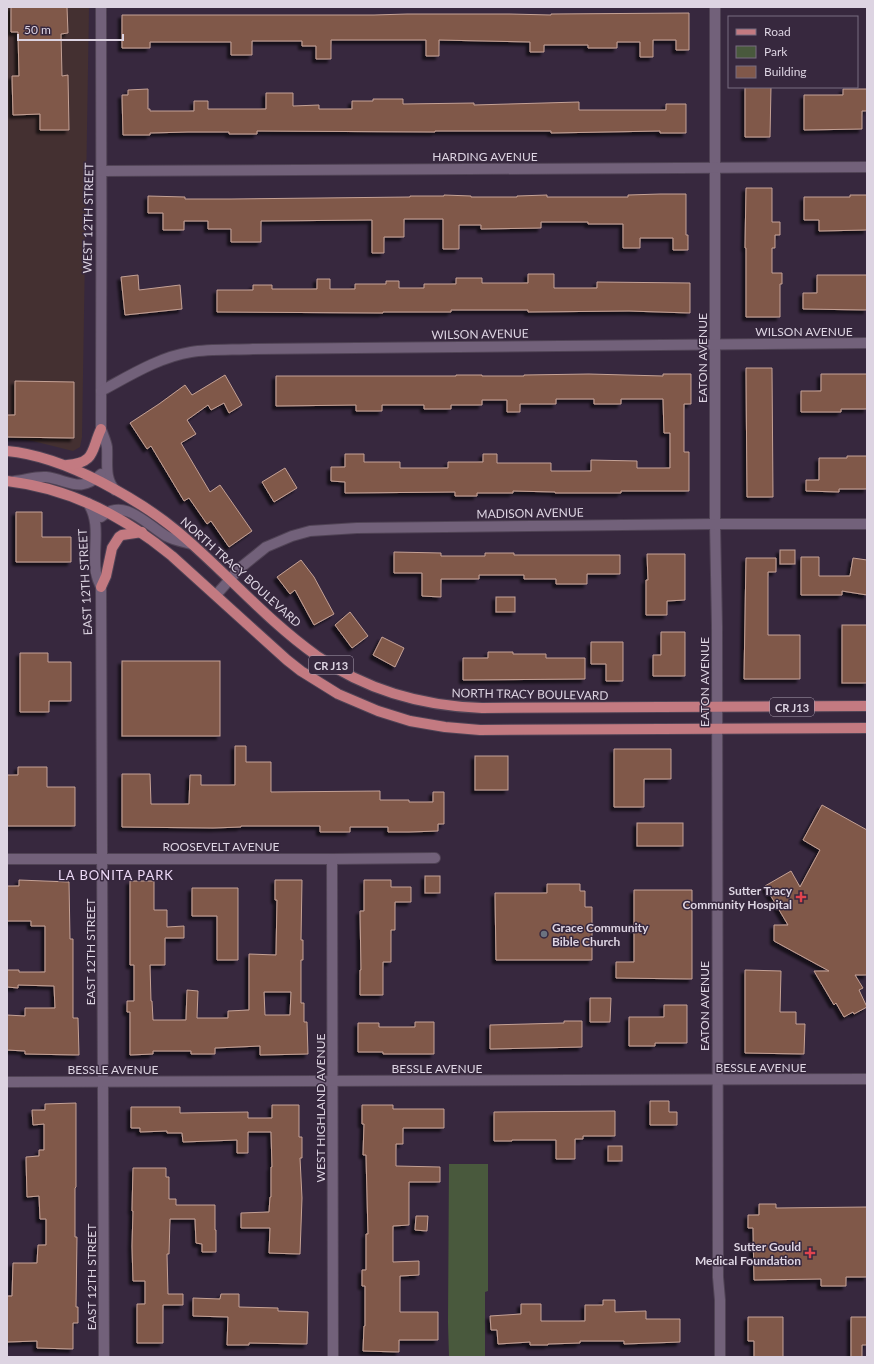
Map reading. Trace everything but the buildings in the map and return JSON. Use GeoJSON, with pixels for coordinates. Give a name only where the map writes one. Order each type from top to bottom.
{"type":"FeatureCollection","features":[{"type":"Feature","properties":{"kind":"main road"},"geometry":{"type":"LineString","coordinates":[[64,465],[84,462],[91,457],[101,429]]}},
{"type":"Feature","properties":{"kind":"main road","name":"NORTH TRACY BOULEVARD"},"geometry":{"type":"LineString","coordinates":[[7,451],[36,456],[64,465],[116,490],[161,518],[192,544],[286,632],[317,656],[368,685],[406,698],[448,706],[477,708],[867,706]]}},
{"type":"Feature","properties":{"kind":"main road","name":"CR J13"},"geometry":{"type":"LineString","coordinates":[[8,482],[58,491],[107,512],[142,532],[168,552],[281,656],[314,680],[361,705],[410,721],[445,727],[480,730],[867,728]]}},
{"type":"Feature","properties":{"kind":"main road"},"geometry":{"type":"LineString","coordinates":[[101,587],[106,576],[112,548],[119,537],[142,532]]}},
{"type":"Feature","properties":{"kind":"street","name":"WEST 12TH STREET"},"geometry":{"type":"LineString","coordinates":[[100,7],[102,171],[101,429]]}},
{"type":"Feature","properties":{"kind":"street","name":"EATON AVENUE"},"geometry":{"type":"LineString","coordinates":[[715,7],[717,1080],[720,1357]]}},
{"type":"Feature","properties":{"kind":"street","name":"HARDING AVENUE"},"geometry":{"type":"LineString","coordinates":[[102,171],[867,167]]}},
{"type":"Feature","properties":{"kind":"street","name":"WILSON AVENUE"},"geometry":{"type":"LineString","coordinates":[[101,391],[145,368],[171,357],[192,352],[253,349],[715,344],[867,344]]}},
{"type":"Feature","properties":{"kind":"street"},"geometry":{"type":"LineString","coordinates":[[101,429],[107,446],[109,482],[116,490]]}},
{"type":"Feature","properties":{"kind":"street"},"geometry":{"type":"LineString","coordinates":[[8,482],[47,477],[78,485],[89,483],[103,472],[107,466]]}},
{"type":"Feature","properties":{"kind":"street","name":"EAST 12TH STREET"},"geometry":{"type":"LineString","coordinates":[[88,503],[94,514],[96,524],[96,572],[101,587],[104,1357]]}},
{"type":"Feature","properties":{"kind":"street"},"geometry":{"type":"LineString","coordinates":[[96,524],[107,512],[116,509],[123,510],[143,520],[166,536],[192,544]]}},
{"type":"Feature","properties":{"kind":"street","name":"MADISON AVENUE"},"geometry":{"type":"LineString","coordinates":[[216,595],[245,564],[266,547],[292,536],[310,531],[357,528],[867,524]]}},
{"type":"Feature","properties":{"kind":"street","name":"ROOSEVELT AVENUE"},"geometry":{"type":"LineString","coordinates":[[7,859],[435,858]]}},
{"type":"Feature","properties":{"kind":"street","name":"WEST HIGHLAND AVENUE"},"geometry":{"type":"LineString","coordinates":[[332,859],[334,1357]]}},
{"type":"Feature","properties":{"kind":"street","name":"BESSLE AVENUE"},"geometry":{"type":"LineString","coordinates":[[7,1082],[867,1080]]}},
{"type":"Feature","properties":{"kind":"shaded area"},"geometry":{"type":"Polygon","coordinates":[[[7,7],[89,7],[82,437],[80,447],[73,451],[33,441],[7,437],[7,7]]]}},
{"type":"Feature","properties":{"kind":"green space"},"geometry":{"type":"Polygon","coordinates":[[[449,1164],[488,1164],[488,1291],[485,1292],[485,1357],[449,1357],[449,1164]]]}},
{"type":"Feature","properties":{"kind":"place","name":"Sutter Tracy Community Hospital"},"geometry":{"type":"Point","coordinates":[801,897]}},
{"type":"Feature","properties":{"kind":"place","name":"Grace Community Bible Church"},"geometry":{"type":"Point","coordinates":[544,934]}},
{"type":"Feature","properties":{"kind":"place","name":"Sutter Gould Medical Foundation"},"geometry":{"type":"Point","coordinates":[810,1253]}},
{"type":"Feature","properties":{"kind":"district","name":"LA BONITA PARK"},"geometry":{"type":"Point","coordinates":[116,875]}}]}
